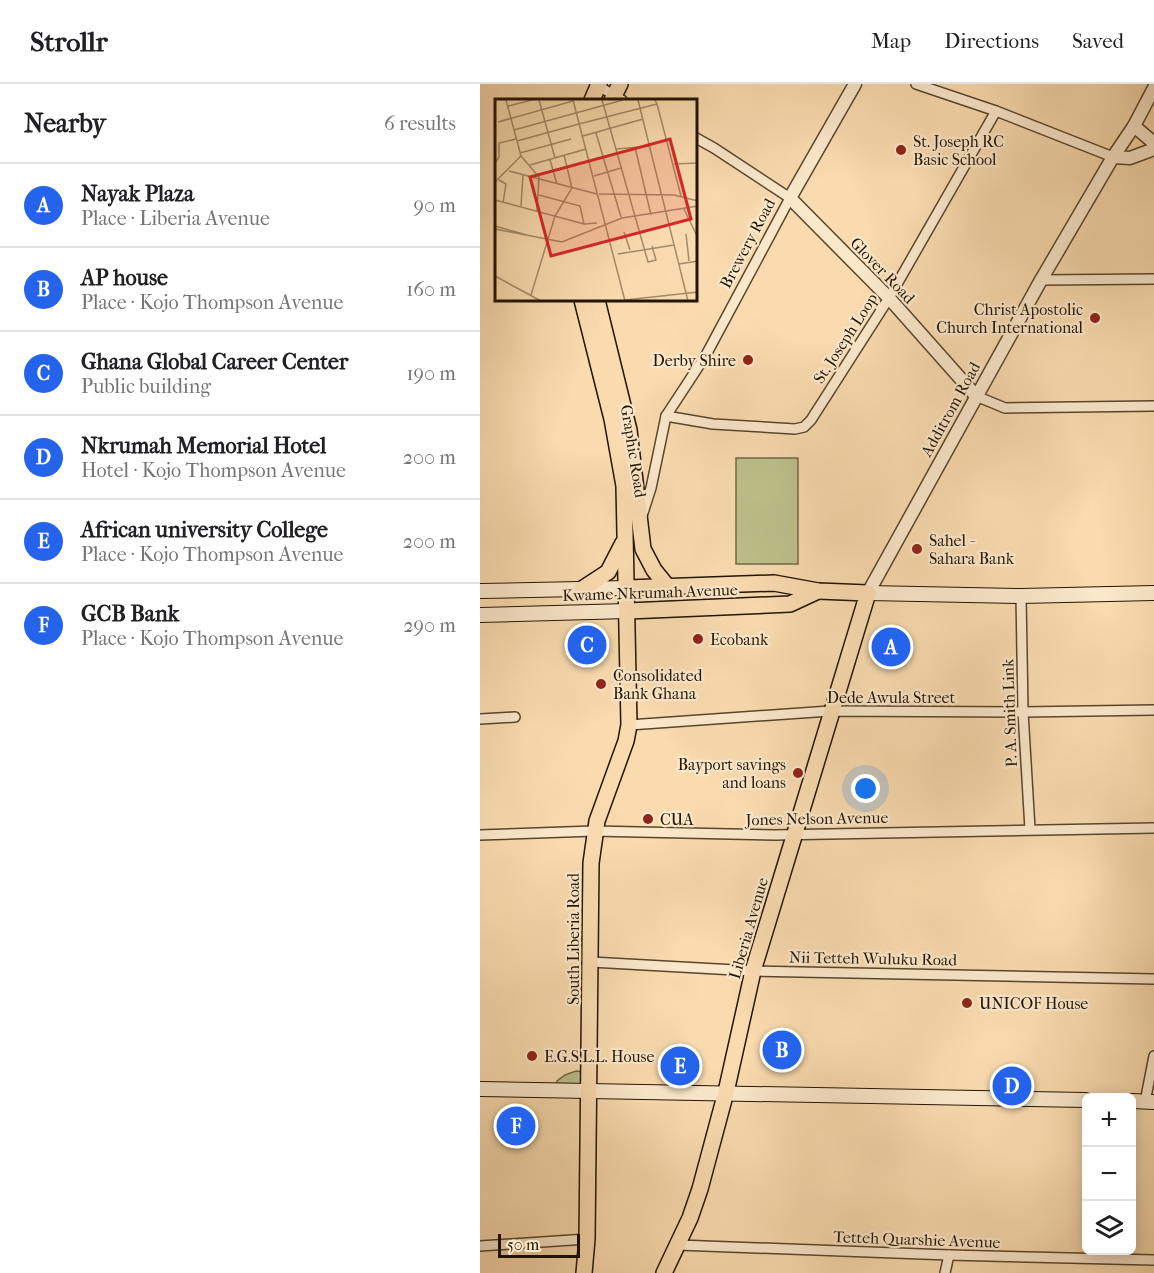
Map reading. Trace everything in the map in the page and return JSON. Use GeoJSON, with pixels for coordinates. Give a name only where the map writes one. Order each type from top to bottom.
{"type":"FeatureCollection","features":[{"type":"Feature","properties":{"kind":"main road","name":"Graphic Road"},"geometry":{"type":"LineString","coordinates":[[583,302],[612,419],[624,486],[628,611]]}},
{"type":"Feature","properties":{"kind":"main road","name":"Graphic Road"},"geometry":{"type":"LineString","coordinates":[[597,302],[629,430],[646,557],[667,586]]}},
{"type":"Feature","properties":{"kind":"main road"},"geometry":{"type":"LineString","coordinates":[[582,589],[608,572],[625,537]]}},
{"type":"Feature","properties":{"kind":"main road","name":"Kwame Nkrumah Avenue"},"geometry":{"type":"LineString","coordinates":[[480,591],[774,583],[818,591],[868,593],[1022,596],[1154,593]]}},
{"type":"Feature","properties":{"kind":"main road","name":"Kwame Nkrumah Avenue"},"geometry":{"type":"LineString","coordinates":[[480,615],[790,604],[818,591]]}},
{"type":"Feature","properties":{"kind":"main road","name":"Liberia Avenue"},"geometry":{"type":"LineString","coordinates":[[664,1273],[678,1245],[700,1189],[726,1092],[753,971],[830,711],[868,593]]}},
{"type":"Feature","properties":{"kind":"main road","name":"South Liberia Road"},"geometry":{"type":"LineString","coordinates":[[584,1273],[588,1239],[591,863],[594,831],[626,741],[629,725],[628,611]]}},
{"type":"Feature","properties":{"kind":"main road"},"geometry":{"type":"LineString","coordinates":[[480,1089],[1082,1100]]}},
{"type":"Feature","properties":{"kind":"street","name":"Brewery Road"},"geometry":{"type":"LineString","coordinates":[[640,521],[651,488],[666,416],[706,355],[790,198],[855,84]]}},
{"type":"Feature","properties":{"kind":"street"},"geometry":{"type":"LineString","coordinates":[[916,84],[996,111],[1113,157],[1130,158],[1154,149]]}},
{"type":"Feature","properties":{"kind":"street"},"geometry":{"type":"LineString","coordinates":[[597,85],[617,95]]}},
{"type":"Feature","properties":{"kind":"street","name":"Additrom Road"},"geometry":{"type":"LineString","coordinates":[[868,593],[1041,280],[1113,157],[1134,126],[1154,88]]}},
{"type":"Feature","properties":{"kind":"street","name":"St. Joseph Loop"},"geometry":{"type":"LineString","coordinates":[[666,416],[713,424],[795,429],[804,427],[811,420],[889,298],[996,111]]}},
{"type":"Feature","properties":{"kind":"street"},"geometry":{"type":"LineString","coordinates":[[1134,126],[1154,143]]}},
{"type":"Feature","properties":{"kind":"street","name":"Glover Road"},"geometry":{"type":"LineString","coordinates":[[698,139],[714,147],[790,198],[889,298],[976,396],[1005,408],[1154,406]]}},
{"type":"Feature","properties":{"kind":"street"},"geometry":{"type":"LineString","coordinates":[[1041,280],[1154,279]]}},
{"type":"Feature","properties":{"kind":"street","name":"P. A. Smith Link"},"geometry":{"type":"LineString","coordinates":[[1022,596],[1023,712],[1030,829]]}},
{"type":"Feature","properties":{"kind":"street","name":"Dede Awula Street"},"geometry":{"type":"LineString","coordinates":[[629,725],[830,711],[1154,710]]}},
{"type":"Feature","properties":{"kind":"street"},"geometry":{"type":"LineString","coordinates":[[480,719],[515,717]]}},
{"type":"Feature","properties":{"kind":"street","name":"Jones Nelson Avenue"},"geometry":{"type":"LineString","coordinates":[[480,835],[594,831],[775,835],[1154,828]]}},
{"type":"Feature","properties":{"kind":"street","name":"Nii Tetteh Wuluku Road"},"geometry":{"type":"LineString","coordinates":[[591,962],[753,971],[1154,979]]}},
{"type":"Feature","properties":{"kind":"street"},"geometry":{"type":"LineString","coordinates":[[1144,1102],[1154,1056]]}},
{"type":"Feature","properties":{"kind":"street"},"geometry":{"type":"LineString","coordinates":[[480,1246],[588,1239]]}},
{"type":"Feature","properties":{"kind":"street","name":"Tetteh Quarshie Avenue"},"geometry":{"type":"LineString","coordinates":[[678,1245],[1154,1260]]}},
{"type":"Feature","properties":{"kind":"street"},"geometry":{"type":"LineString","coordinates":[[945,1273],[949,1255]]}},
{"type":"Feature","properties":{"kind":"green space"},"geometry":{"type":"Polygon","coordinates":[[[736,458],[798,458],[798,564],[736,564],[736,458]]]}},
{"type":"Feature","properties":{"kind":"green space"},"geometry":{"type":"Polygon","coordinates":[[[576,1071],[583,1072],[588,1083],[556,1088],[557,1081],[576,1071]]]}},
{"type":"Feature","properties":{"kind":"place","name":"St. Joseph RC Basic School"},"geometry":{"type":"Point","coordinates":[901,150]}},
{"type":"Feature","properties":{"kind":"place","name":"Christ Apostolic Church International"},"geometry":{"type":"Point","coordinates":[1095,318]}},
{"type":"Feature","properties":{"kind":"place","name":"Derby Shire"},"geometry":{"type":"Point","coordinates":[748,360]}},
{"type":"Feature","properties":{"kind":"place","name":"Sahel - Sahara Bank"},"geometry":{"type":"Point","coordinates":[917,549]}},
{"type":"Feature","properties":{"kind":"place","name":"Ecobank"},"geometry":{"type":"Point","coordinates":[698,639]}},
{"type":"Feature","properties":{"kind":"place","name":"Ghana Global Career Center"},"geometry":{"type":"Point","coordinates":[587,645]}},
{"type":"Feature","properties":{"kind":"place","name":"Nayak Plaza"},"geometry":{"type":"Point","coordinates":[891,647]}},
{"type":"Feature","properties":{"kind":"place","name":"Consolidated Bank Ghana"},"geometry":{"type":"Point","coordinates":[601,684]}},
{"type":"Feature","properties":{"kind":"place","name":"Bayport savings and loans"},"geometry":{"type":"Point","coordinates":[798,773]}},
{"type":"Feature","properties":{"kind":"place","name":"CUA"},"geometry":{"type":"Point","coordinates":[648,819]}},
{"type":"Feature","properties":{"kind":"place","name":"UNICOF House"},"geometry":{"type":"Point","coordinates":[967,1003]}},
{"type":"Feature","properties":{"kind":"place","name":"AP house"},"geometry":{"type":"Point","coordinates":[782,1050]}},
{"type":"Feature","properties":{"kind":"place","name":"E.G.S.L.L. House"},"geometry":{"type":"Point","coordinates":[532,1056]}},
{"type":"Feature","properties":{"kind":"place","name":"African university College"},"geometry":{"type":"Point","coordinates":[680,1066]}},
{"type":"Feature","properties":{"kind":"place","name":"Nkrumah Memorial Hotel"},"geometry":{"type":"Point","coordinates":[1012,1086]}},
{"type":"Feature","properties":{"kind":"place","name":"GCB Bank"},"geometry":{"type":"Point","coordinates":[516,1126]}}]}
